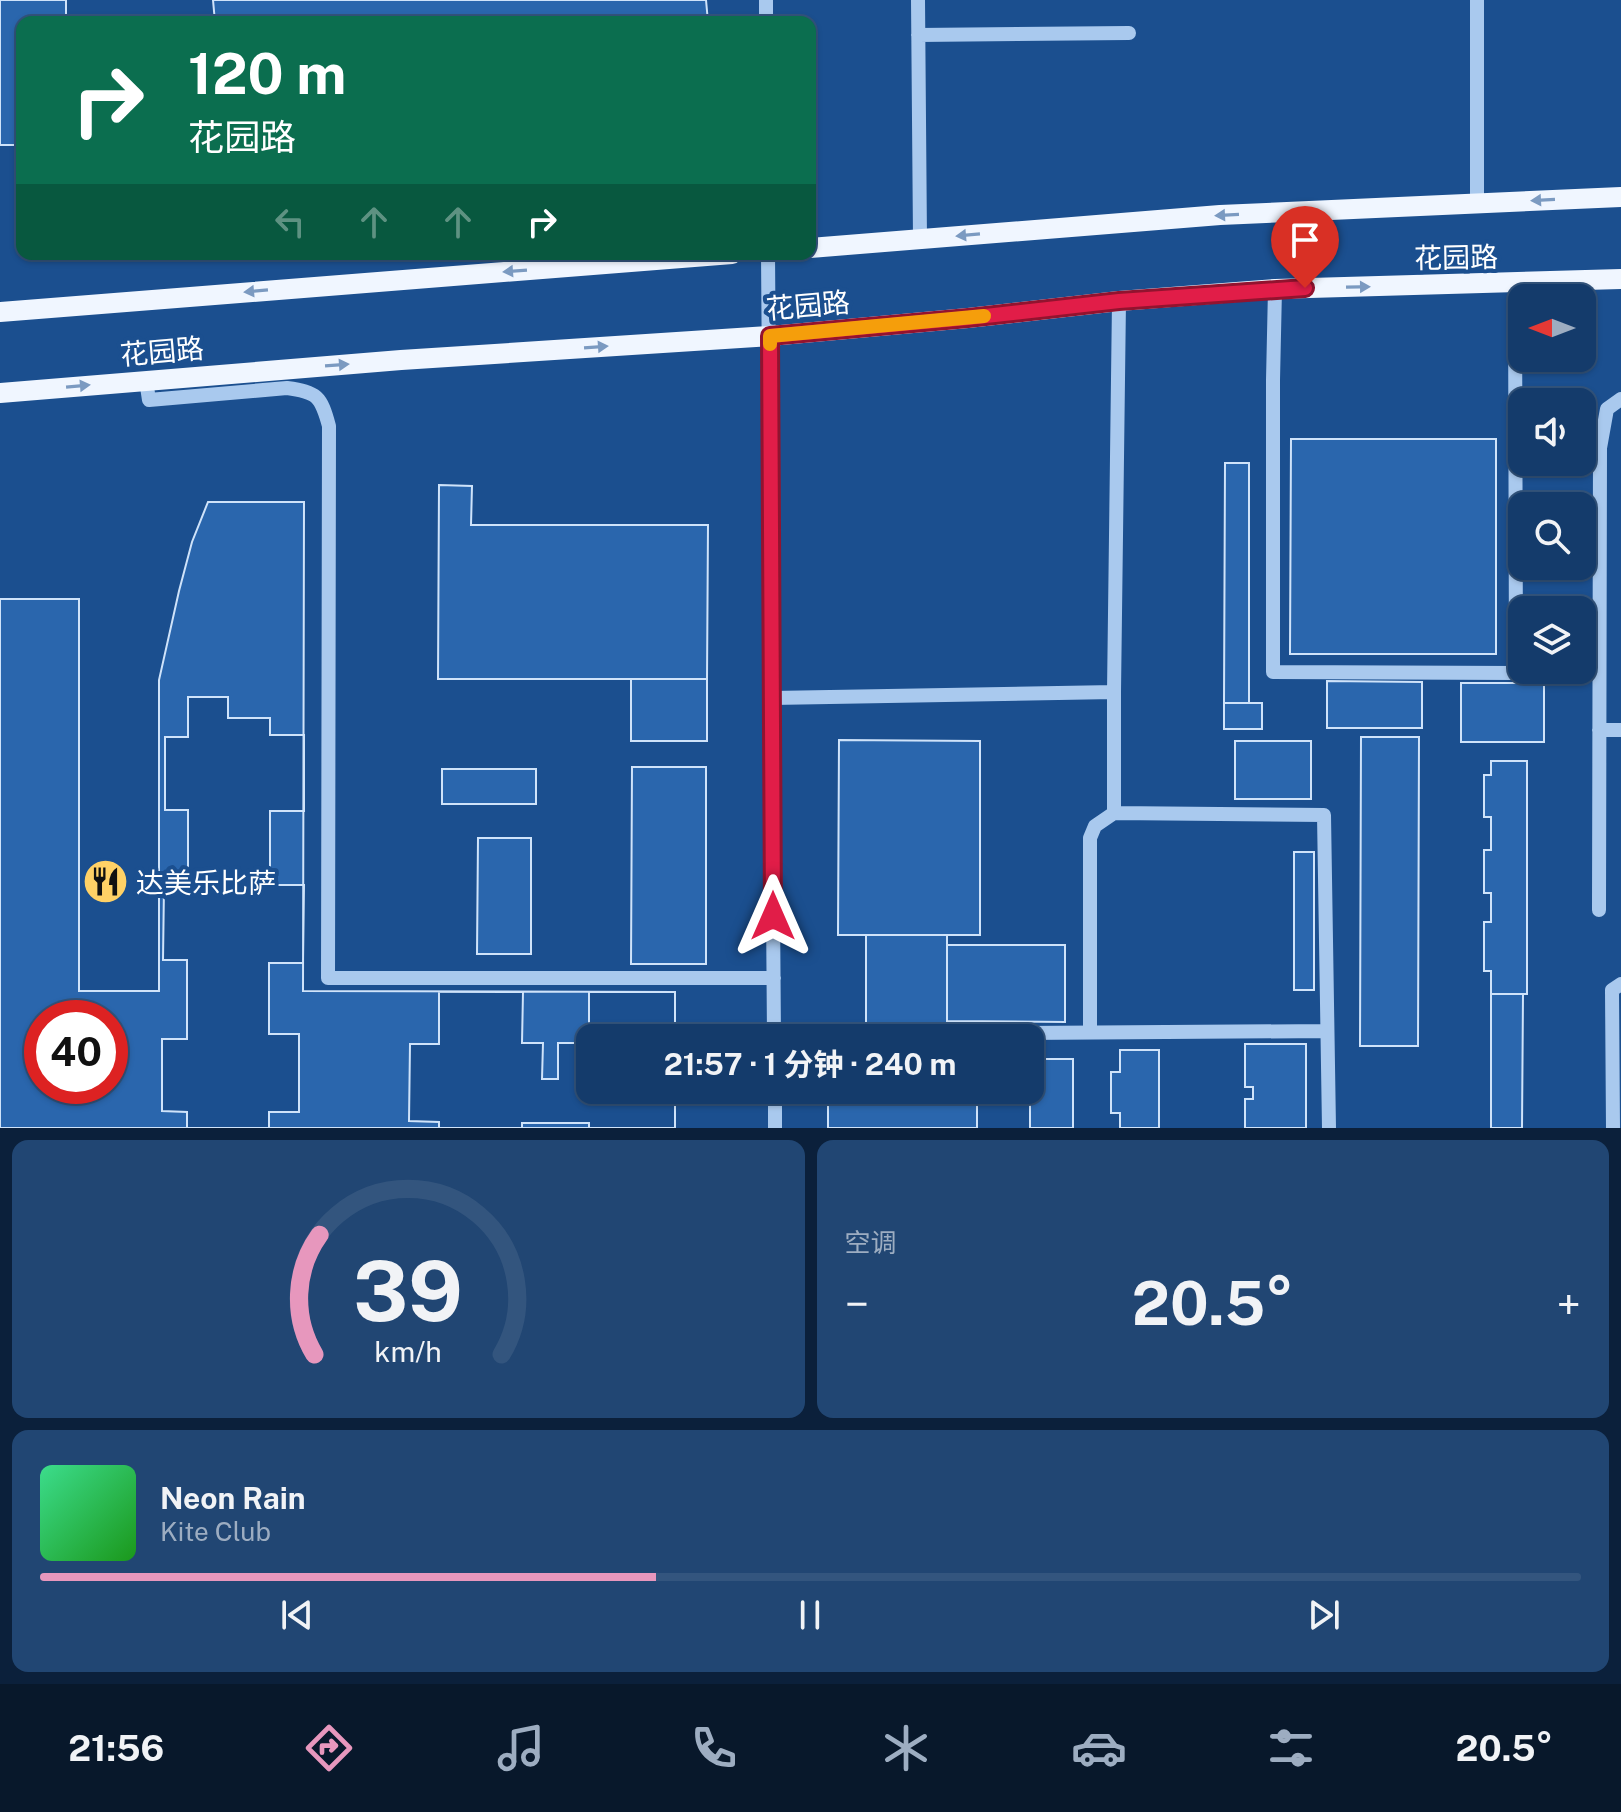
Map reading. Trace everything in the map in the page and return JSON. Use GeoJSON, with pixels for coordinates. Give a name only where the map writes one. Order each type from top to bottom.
{"type":"FeatureCollection","features":[{"type":"Feature","properties":{"kind":"main road","name":"花园路"},"geometry":{"type":"LineString","coordinates":[[816,248],[1220,215],[1621,197]]}},
{"type":"Feature","properties":{"kind":"main road","name":"花园路"},"geometry":{"type":"LineString","coordinates":[[0,312],[656,260]]}},
{"type":"Feature","properties":{"kind":"main road","name":"花园路"},"geometry":{"type":"LineString","coordinates":[[1515,284],[1621,279]]}},
{"type":"Feature","properties":{"kind":"main road","name":"花园路"},"geometry":{"type":"LineString","coordinates":[[0,393],[401,360],[770,336],[1119,301],[1275,289],[1508,284]]}},
{"type":"Feature","properties":{"kind":"street"},"geometry":{"type":"LineString","coordinates":[[918,0],[920,239]]}},
{"type":"Feature","properties":{"kind":"street"},"geometry":{"type":"LineString","coordinates":[[1477,0],[1477,204]]}},
{"type":"Feature","properties":{"kind":"street"},"geometry":{"type":"LineString","coordinates":[[918,35],[1129,33]]}},
{"type":"Feature","properties":{"kind":"street"},"geometry":{"type":"LineString","coordinates":[[768,260],[774,1024]]}},
{"type":"Feature","properties":{"kind":"street"},"geometry":{"type":"LineString","coordinates":[[1275,289],[1273,672],[1516,673],[1515,372]]}},
{"type":"Feature","properties":{"kind":"street"},"geometry":{"type":"LineString","coordinates":[[1114,813],[1119,301]]}},
{"type":"Feature","properties":{"kind":"street"},"geometry":{"type":"LineString","coordinates":[[146,380],[149,400],[287,388],[308,391],[324,405],[329,426],[328,978],[774,978]]}},
{"type":"Feature","properties":{"kind":"street"},"geometry":{"type":"LineString","coordinates":[[1599,910],[1600,448],[1607,409],[1621,399]]}},
{"type":"Feature","properties":{"kind":"street"},"geometry":{"type":"LineString","coordinates":[[772,698],[1114,692]]}},
{"type":"Feature","properties":{"kind":"street"},"geometry":{"type":"LineString","coordinates":[[1599,730],[1621,730]]}},
{"type":"Feature","properties":{"kind":"street"},"geometry":{"type":"LineString","coordinates":[[1090,1033],[1090,838],[1095,826],[1114,813],[1324,815],[1329,1128]]}},
{"type":"Feature","properties":{"kind":"street"},"geometry":{"type":"LineString","coordinates":[[1613,1128],[1612,990],[1621,984]]}},
{"type":"Feature","properties":{"kind":"street"},"geometry":{"type":"LineString","coordinates":[[1044,1033],[1327,1031]]}},
{"type":"Feature","properties":{"kind":"street"},"geometry":{"type":"LineString","coordinates":[[775,1104],[775,1128]]}},
{"type":"Feature","properties":{"kind":"building"},"geometry":{"type":"Polygon","coordinates":[[[0,0],[66,0],[66,16],[16,16],[16,145],[0,145],[0,0]]]}},
{"type":"Feature","properties":{"kind":"building"},"geometry":{"type":"Polygon","coordinates":[[[213,0],[706,0],[707,16],[214,16],[213,0]]]}},
{"type":"Feature","properties":{"kind":"building"},"geometry":{"type":"Polygon","coordinates":[[[1291,439],[1496,439],[1496,654],[1290,654],[1291,439]]]}},
{"type":"Feature","properties":{"kind":"building"},"geometry":{"type":"Polygon","coordinates":[[[1225,463],[1249,463],[1249,703],[1224,703],[1225,463]]]}},
{"type":"Feature","properties":{"kind":"building"},"geometry":{"type":"Polygon","coordinates":[[[439,485],[472,486],[471,525],[708,525],[707,679],[438,679],[439,485]]]}},
{"type":"Feature","properties":{"kind":"building"},"geometry":{"type":"Polygon","coordinates":[[[208,502],[304,502],[303,991],[675,992],[675,1024],[576,1024],[576,1104],[675,1104],[675,1128],[0,1128],[0,599],[79,599],[79,991],[159,991],[159,680],[192,542],[208,502]]]}},
{"type":"Feature","properties":{"kind":"building"},"geometry":{"type":"Polygon","coordinates":[[[631,679],[707,679],[707,741],[631,741],[631,679]]]}},
{"type":"Feature","properties":{"kind":"building"},"geometry":{"type":"Polygon","coordinates":[[[1327,681],[1422,682],[1422,728],[1327,728],[1327,681]]]}},
{"type":"Feature","properties":{"kind":"building"},"geometry":{"type":"Polygon","coordinates":[[[1461,683],[1544,684],[1544,742],[1461,742],[1461,683]]]}},
{"type":"Feature","properties":{"kind":"building"},"geometry":{"type":"Polygon","coordinates":[[[188,697],[228,697],[228,718],[270,718],[270,735],[304,735],[304,811],[270,811],[270,885],[304,885],[303,963],[269,963],[269,1034],[299,1034],[299,1112],[269,1112],[269,1128],[187,1128],[187,1112],[162,1111],[162,1039],[187,1039],[187,960],[163,960],[164,886],[188,886],[188,810],[165,810],[165,737],[188,737],[188,697]]]}},
{"type":"Feature","properties":{"kind":"building"},"geometry":{"type":"Polygon","coordinates":[[[1224,703],[1262,703],[1262,729],[1224,729],[1224,703]]]}},
{"type":"Feature","properties":{"kind":"building"},"geometry":{"type":"Polygon","coordinates":[[[1361,737],[1419,737],[1418,1046],[1360,1046],[1361,737]]]}},
{"type":"Feature","properties":{"kind":"building"},"geometry":{"type":"Polygon","coordinates":[[[839,740],[980,741],[980,935],[838,935],[839,740]]]}},
{"type":"Feature","properties":{"kind":"building"},"geometry":{"type":"Polygon","coordinates":[[[1235,741],[1311,741],[1311,799],[1235,799],[1235,741]]]}},
{"type":"Feature","properties":{"kind":"building"},"geometry":{"type":"Polygon","coordinates":[[[1491,761],[1527,761],[1527,994],[1491,994],[1491,971],[1484,971],[1484,922],[1491,922],[1491,893],[1484,893],[1484,850],[1491,850],[1491,817],[1484,817],[1484,775],[1491,775],[1491,761]]]}},
{"type":"Feature","properties":{"kind":"building"},"geometry":{"type":"Polygon","coordinates":[[[632,767],[706,767],[706,964],[631,964],[632,767]]]}},
{"type":"Feature","properties":{"kind":"building"},"geometry":{"type":"Polygon","coordinates":[[[442,769],[536,769],[536,804],[442,804],[442,769]]]}},
{"type":"Feature","properties":{"kind":"building"},"geometry":{"type":"Polygon","coordinates":[[[478,838],[531,838],[531,954],[477,954],[478,838]]]}},
{"type":"Feature","properties":{"kind":"building"},"geometry":{"type":"Polygon","coordinates":[[[1294,852],[1314,852],[1314,990],[1294,990],[1294,852]]]}},
{"type":"Feature","properties":{"kind":"building"},"geometry":{"type":"Polygon","coordinates":[[[866,935],[947,935],[947,1024],[866,1024],[866,935]]]}},
{"type":"Feature","properties":{"kind":"building"},"geometry":{"type":"Polygon","coordinates":[[[947,945],[1065,945],[1065,1022],[947,1021],[947,945]]]}},
{"type":"Feature","properties":{"kind":"building"},"geometry":{"type":"Polygon","coordinates":[[[439,992],[523,992],[522,1043],[543,1043],[542,1079],[558,1079],[558,1043],[576,1043],[576,1104],[675,1104],[675,1128],[589,1128],[589,1123],[522,1123],[522,1128],[439,1128],[439,1122],[409,1121],[410,1044],[439,1044],[439,992]]]}},
{"type":"Feature","properties":{"kind":"building"},"geometry":{"type":"Polygon","coordinates":[[[589,992],[675,992],[675,1024],[589,1024],[589,992]]]}},
{"type":"Feature","properties":{"kind":"building"},"geometry":{"type":"Polygon","coordinates":[[[1491,994],[1523,994],[1522,1128],[1491,1128],[1491,994]]]}},
{"type":"Feature","properties":{"kind":"building"},"geometry":{"type":"Polygon","coordinates":[[[1245,1044],[1306,1044],[1306,1128],[1245,1128],[1245,1099],[1253,1099],[1253,1087],[1245,1087],[1245,1044]]]}},
{"type":"Feature","properties":{"kind":"building"},"geometry":{"type":"Polygon","coordinates":[[[1120,1050],[1159,1050],[1159,1128],[1120,1128],[1120,1113],[1111,1113],[1111,1072],[1120,1072],[1120,1050]]]}},
{"type":"Feature","properties":{"kind":"building"},"geometry":{"type":"Polygon","coordinates":[[[1044,1059],[1073,1059],[1073,1128],[1030,1128],[1030,1104],[1044,1104],[1044,1059]]]}},
{"type":"Feature","properties":{"kind":"building"},"geometry":{"type":"Polygon","coordinates":[[[828,1104],[977,1104],[977,1128],[828,1128],[828,1104]]]}},
{"type":"Feature","properties":{"kind":"slow traffic"},"geometry":{"type":"LineString","coordinates":[[770,344],[770,336],[984,316]]}},
{"type":"Feature","properties":{"kind":"place","name":"达美乐比萨"},"geometry":{"type":"Point","coordinates":[105,882]}},
{"type":"Feature","properties":{"kind":"route"},"geometry":{"type":"LineString","coordinates":[[773,916],[770,336],[1119,301],[1305,288]]}}]}
